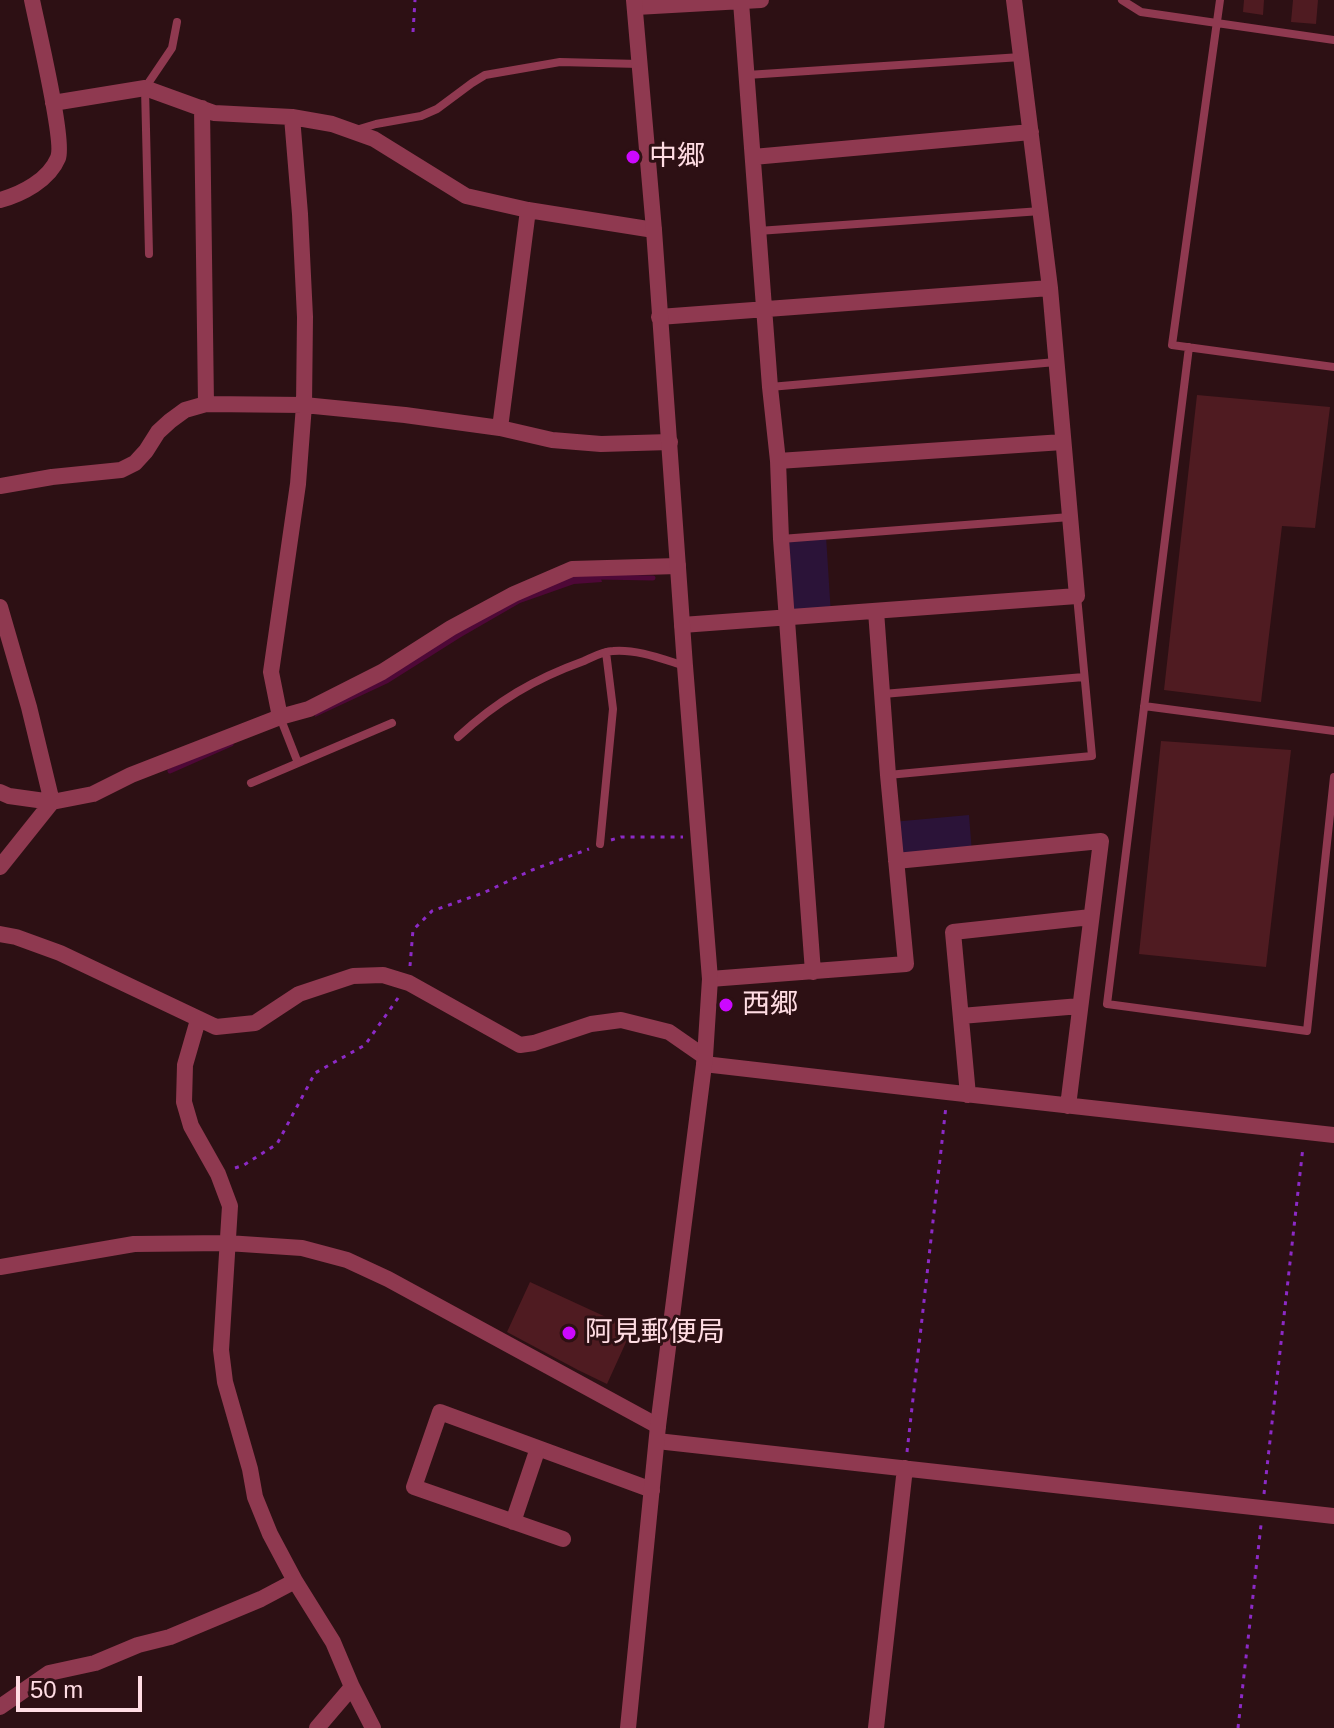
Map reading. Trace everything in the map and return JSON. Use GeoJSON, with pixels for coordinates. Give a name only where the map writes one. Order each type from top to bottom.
{"type":"FeatureCollection","features":[{"type":"Feature","properties":{"kind":"street"},"geometry":{"type":"LineString","coordinates":[[0,200],[16,195],[51,172],[60,154],[32,0]]}},
{"type":"Feature","properties":{"kind":"street"},"geometry":{"type":"LineString","coordinates":[[628,1728],[658,1433],[705,1060],[710,979],[635,3],[761,0]]}},
{"type":"Feature","properties":{"kind":"street"},"geometry":{"type":"LineString","coordinates":[[682,625],[1077,596],[1050,288],[1014,0]]}},
{"type":"Feature","properties":{"kind":"street"},"geometry":{"type":"LineString","coordinates":[[741,2],[778,461],[813,972]]}},
{"type":"Feature","properties":{"kind":"street"},"geometry":{"type":"LineString","coordinates":[[53,103],[145,88],[214,113],[292,117],[332,124],[374,139],[466,196],[528,210],[654,230]]}},
{"type":"Feature","properties":{"kind":"street"},"geometry":{"type":"LineString","coordinates":[[202,108],[206,404]]}},
{"type":"Feature","properties":{"kind":"street"},"geometry":{"type":"LineString","coordinates":[[280,717],[271,672],[298,484],[304,405],[305,317],[292,117]]}},
{"type":"Feature","properties":{"kind":"street"},"geometry":{"type":"LineString","coordinates":[[753,157],[1031,132]]}},
{"type":"Feature","properties":{"kind":"street"},"geometry":{"type":"LineString","coordinates":[[500,428],[528,210]]}},
{"type":"Feature","properties":{"kind":"street"},"geometry":{"type":"LineString","coordinates":[[659,317],[1050,288]]}},
{"type":"Feature","properties":{"kind":"street"},"geometry":{"type":"LineString","coordinates":[[0,486],[121,470],[135,463],[170,421],[185,410],[206,404],[304,405],[405,415],[500,428],[552,440],[601,444],[670,442]]}},
{"type":"Feature","properties":{"kind":"street"},"geometry":{"type":"LineString","coordinates":[[778,461],[1063,442]]}},
{"type":"Feature","properties":{"kind":"street"},"geometry":{"type":"LineString","coordinates":[[0,792],[52,802],[93,794],[131,775],[280,717],[309,709],[382,672],[514,594],[572,569],[678,566]]}},
{"type":"Feature","properties":{"kind":"street"},"geometry":{"type":"LineString","coordinates":[[0,607],[52,802]]}},
{"type":"Feature","properties":{"kind":"street"},"geometry":{"type":"LineString","coordinates":[[710,979],[906,964],[876,611]]}},
{"type":"Feature","properties":{"kind":"street"},"geometry":{"type":"LineString","coordinates":[[0,867],[52,802]]}},
{"type":"Feature","properties":{"kind":"street"},"geometry":{"type":"LineString","coordinates":[[896,861],[1101,841],[1068,1106]]}},
{"type":"Feature","properties":{"kind":"street"},"geometry":{"type":"LineString","coordinates":[[968,1095],[953,932],[1091,917]]}},
{"type":"Feature","properties":{"kind":"street"},"geometry":{"type":"LineString","coordinates":[[0,934],[60,953],[216,1027],[255,1023],[299,994],[353,976],[383,975],[409,983],[520,1045],[591,1024],[621,1020],[669,1032],[705,1060],[968,1095],[1334,1135]]}},
{"type":"Feature","properties":{"kind":"street"},"geometry":{"type":"LineString","coordinates":[[961,1016],[1080,1006]]}},
{"type":"Feature","properties":{"kind":"street"},"geometry":{"type":"LineString","coordinates":[[198,1020],[185,1065],[184,1102],[191,1126],[218,1174],[230,1206],[221,1350],[225,1382],[255,1497],[270,1534],[333,1642],[373,1728]]}},
{"type":"Feature","properties":{"kind":"street"},"geometry":{"type":"LineString","coordinates":[[0,1267],[134,1244],[227,1243],[302,1248],[347,1260],[388,1279],[616,1405],[658,1433],[905,1468],[1334,1516]]}},
{"type":"Feature","properties":{"kind":"street"},"geometry":{"type":"LineString","coordinates":[[563,1539],[414,1487],[440,1412],[652,1490]]}},
{"type":"Feature","properties":{"kind":"street"},"geometry":{"type":"LineString","coordinates":[[513,1522],[538,1448]]}},
{"type":"Feature","properties":{"kind":"street"},"geometry":{"type":"LineString","coordinates":[[876,1728],[905,1468]]}},
{"type":"Feature","properties":{"kind":"street"},"geometry":{"type":"LineString","coordinates":[[0,1707],[49,1673],[95,1663],[138,1645],[170,1637],[250,1605],[295,1581]]}},
{"type":"Feature","properties":{"kind":"street"},"geometry":{"type":"LineString","coordinates":[[317,1728],[352,1687]]}},
{"type":"Feature","properties":{"kind":"lane"},"geometry":{"type":"LineString","coordinates":[[1122,0],[1141,12],[1334,40]]}},
{"type":"Feature","properties":{"kind":"lane"},"geometry":{"type":"LineString","coordinates":[[1220,0],[1172,345],[1334,367]]}},
{"type":"Feature","properties":{"kind":"lane"},"geometry":{"type":"LineString","coordinates":[[149,254],[145,88],[172,48],[177,22]]}},
{"type":"Feature","properties":{"kind":"lane"},"geometry":{"type":"LineString","coordinates":[[747,75],[1022,57]]}},
{"type":"Feature","properties":{"kind":"lane"},"geometry":{"type":"LineString","coordinates":[[351,131],[421,116],[437,109],[485,75],[560,62],[641,64]]}},
{"type":"Feature","properties":{"kind":"lane"},"geometry":{"type":"LineString","coordinates":[[758,231],[1041,211]]}},
{"type":"Feature","properties":{"kind":"lane"},"geometry":{"type":"LineString","coordinates":[[1189,347],[1107,1004],[1307,1031],[1334,777]]}},
{"type":"Feature","properties":{"kind":"lane"},"geometry":{"type":"LineString","coordinates":[[770,387],[1056,362]]}},
{"type":"Feature","properties":{"kind":"lane"},"geometry":{"type":"LineString","coordinates":[[781,539],[1070,517]]}},
{"type":"Feature","properties":{"kind":"lane"},"geometry":{"type":"LineString","coordinates":[[888,775],[1092,756],[1077,596]]}},
{"type":"Feature","properties":{"kind":"lane"},"geometry":{"type":"LineString","coordinates":[[458,737],[483,714],[518,691],[554,671],[611,650],[637,652],[685,666]]}},
{"type":"Feature","properties":{"kind":"lane"},"geometry":{"type":"LineString","coordinates":[[600,844],[613,709],[606,652]]}},
{"type":"Feature","properties":{"kind":"lane"},"geometry":{"type":"LineString","coordinates":[[882,694],[1084,677]]}},
{"type":"Feature","properties":{"kind":"lane"},"geometry":{"type":"LineString","coordinates":[[1144,706],[1334,731]]}},
{"type":"Feature","properties":{"kind":"lane"},"geometry":{"type":"LineString","coordinates":[[280,717],[298,763]]}},
{"type":"Feature","properties":{"kind":"lane"},"geometry":{"type":"LineString","coordinates":[[251,783],[392,723]]}},
{"type":"Feature","properties":{"kind":"path"},"geometry":{"type":"LineString","coordinates":[[413,32],[415,0]]}},
{"type":"Feature","properties":{"kind":"path"},"geometry":{"type":"LineString","coordinates":[[218,1174],[244,1165],[277,1144],[315,1073],[365,1045],[409,983],[413,930],[432,911],[621,837],[699,837]]}},
{"type":"Feature","properties":{"kind":"path"},"geometry":{"type":"LineString","coordinates":[[905,1468],[947,1092]]}},
{"type":"Feature","properties":{"kind":"path"},"geometry":{"type":"LineString","coordinates":[[1238,1728],[1305,1131]]}},
{"type":"Feature","properties":{"kind":"shaded area"},"geometry":{"type":"Polygon","coordinates":[[[826,536],[831,615],[787,618],[781,539],[826,536]]]}},
{"type":"Feature","properties":{"kind":"shaded area"},"geometry":{"type":"Polygon","coordinates":[[[599,572],[602,582],[574,584],[520,603],[388,683],[315,717],[316,709],[459,628],[571,575],[599,572]]]}},
{"type":"Feature","properties":{"kind":"shaded area"},"geometry":{"type":"Polygon","coordinates":[[[969,815],[972,853],[896,861],[892,822],[969,815]]]}},
{"type":"Feature","properties":{"kind":"building"},"geometry":{"type":"Polygon","coordinates":[[[1244,0],[1264,0],[1263,15],[1243,12],[1244,0]]]}},
{"type":"Feature","properties":{"kind":"building"},"geometry":{"type":"Polygon","coordinates":[[[1293,0],[1318,0],[1316,24],[1291,22],[1293,0]]]}},
{"type":"Feature","properties":{"kind":"building"},"geometry":{"type":"Polygon","coordinates":[[[1197,395],[1330,407],[1315,528],[1282,526],[1261,702],[1164,690],[1197,395]]]}},
{"type":"Feature","properties":{"kind":"building"},"geometry":{"type":"Polygon","coordinates":[[[1161,741],[1291,750],[1266,967],[1139,954],[1161,741]]]}},
{"type":"Feature","properties":{"kind":"building"},"geometry":{"type":"Polygon","coordinates":[[[530,1282],[632,1329],[607,1384],[507,1332],[530,1282]]]}},
{"type":"Feature","properties":{"kind":"waterway"},"geometry":{"type":"LineString","coordinates":[[597,577],[653,578]]}},
{"type":"Feature","properties":{"kind":"waterway"},"geometry":{"type":"LineString","coordinates":[[170,771],[231,744]]}},
{"type":"Feature","properties":{"kind":"place","name":"中郷"},"geometry":{"type":"Point","coordinates":[633,157]}},
{"type":"Feature","properties":{"kind":"place","name":"西郷"},"geometry":{"type":"Point","coordinates":[726,1005]}},
{"type":"Feature","properties":{"kind":"place","name":"阿見郵便局"},"geometry":{"type":"Point","coordinates":[569,1333]}}]}
